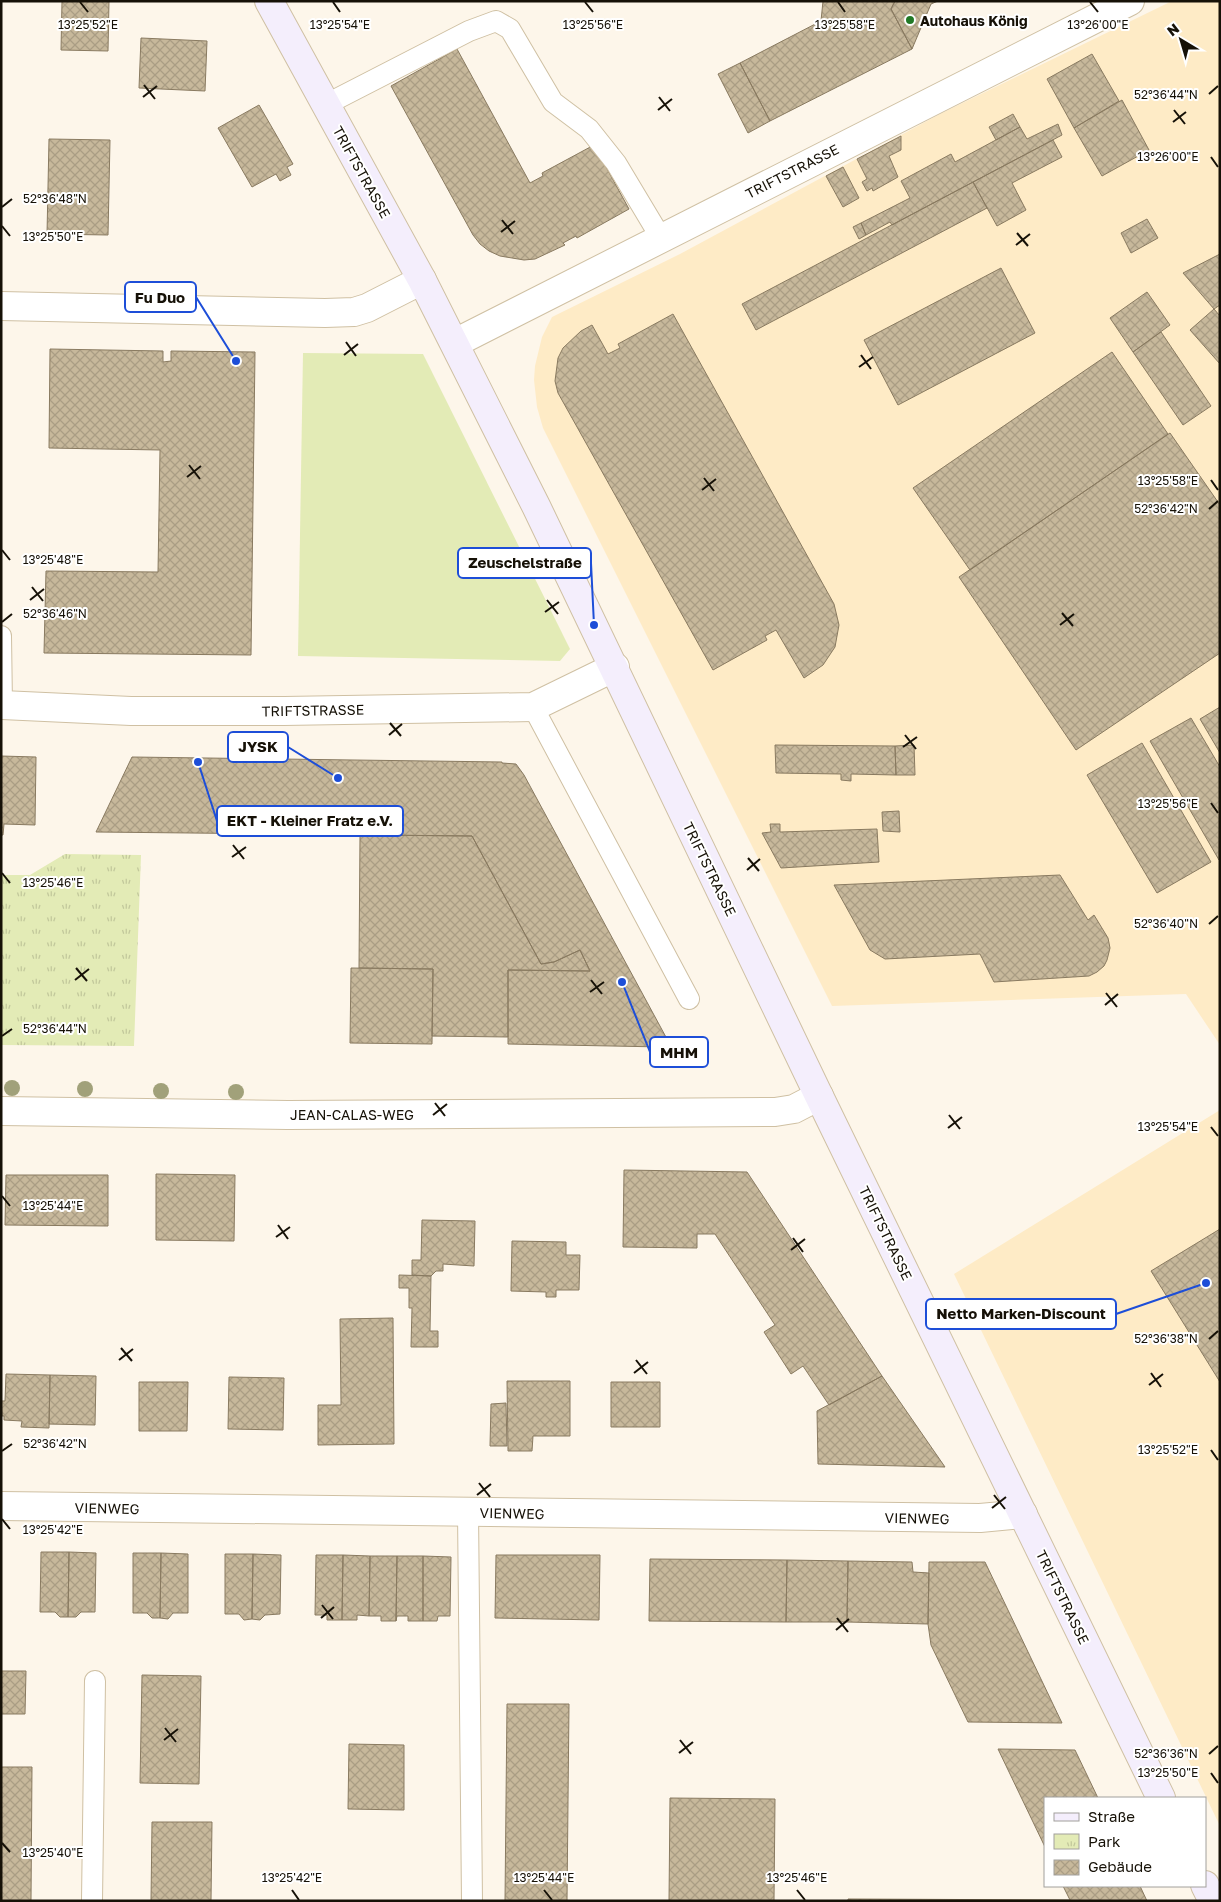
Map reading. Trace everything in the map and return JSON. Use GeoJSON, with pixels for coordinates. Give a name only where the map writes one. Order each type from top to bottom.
{"type":"FeatureCollection","features":[{"type":"Feature","properties":{"kind":"main road","name":"TRIFTSTRASSE"},"geometry":{"type":"LineString","coordinates":[[269,1],[455,343],[615,667],[819,1096],[1161,1797]]}},
{"type":"Feature","properties":{"kind":"main road"},"geometry":{"type":"LineString","coordinates":[[1206,1887],[1213,1901]]}},
{"type":"Feature","properties":{"kind":"street","name":"TRIFTSTRASSE"},"geometry":{"type":"LineString","coordinates":[[455,343],[1130,1]]}},
{"type":"Feature","properties":{"kind":"street"},"geometry":{"type":"LineString","coordinates":[[1,306],[354,312],[380,303],[422,280]]}},
{"type":"Feature","properties":{"kind":"street","name":"TRIFTSTRASSE"},"geometry":{"type":"LineString","coordinates":[[2,705],[131,711],[284,711],[533,707],[615,667]]}},
{"type":"Feature","properties":{"kind":"street","name":"JEAN-CALAS-WEG"},"geometry":{"type":"LineString","coordinates":[[1,1112],[278,1115],[775,1112],[794,1109],[819,1096]]}},
{"type":"Feature","properties":{"kind":"street","name":"VIENWEG"},"geometry":{"type":"LineString","coordinates":[[1,1506],[980,1518],[1024,1514]]}},
{"type":"Feature","properties":{"kind":"lane"},"geometry":{"type":"LineString","coordinates":[[325,105],[469,31],[496,22],[510,29],[553,102],[589,129],[616,163],[661,238]]}},
{"type":"Feature","properties":{"kind":"lane"},"geometry":{"type":"LineString","coordinates":[[1,636],[2,705]]}},
{"type":"Feature","properties":{"kind":"lane"},"geometry":{"type":"LineString","coordinates":[[533,707],[689,999]]}},
{"type":"Feature","properties":{"kind":"lane"},"geometry":{"type":"LineString","coordinates":[[468,1512],[472,1901]]}},
{"type":"Feature","properties":{"kind":"lane"},"geometry":{"type":"LineString","coordinates":[[92,1901],[95,1681]]}},
{"type":"Feature","properties":{"kind":"shaded area"},"geometry":{"type":"Polygon","coordinates":[[[1172,1],[1220,1],[1220,1045],[1186,994],[832,1006],[543,428],[537,407],[534,380],[535,366],[542,337],[552,317],[680,254],[940,114],[1172,1]]]}},
{"type":"Feature","properties":{"kind":"shaded area"},"geometry":{"type":"Polygon","coordinates":[[[1220,1110],[1220,1826],[954,1274],[1220,1110]]]}},
{"type":"Feature","properties":{"kind":"green space"},"geometry":{"type":"Polygon","coordinates":[[[303,353],[423,354],[570,649],[560,661],[298,656],[303,353]]]}},
{"type":"Feature","properties":{"kind":"green space"},"geometry":{"type":"Polygon","coordinates":[[[65,854],[141,855],[134,1046],[1,1045],[1,875],[30,875],[65,854]]]}},
{"type":"Feature","properties":{"kind":"building"},"geometry":{"type":"Polygon","coordinates":[[[62,1],[109,1],[108,51],[61,50],[62,1]]]}},
{"type":"Feature","properties":{"kind":"building"},"geometry":{"type":"Polygon","coordinates":[[[823,1],[895,1],[891,9],[912,49],[770,121],[740,63],[821,21],[823,1]]]}},
{"type":"Feature","properties":{"kind":"building","name":"Autohaus König"},"geometry":{"type":"Polygon","coordinates":[[[895,1],[938,1],[931,4],[912,49],[891,9],[895,1]]]}},
{"type":"Feature","properties":{"kind":"building"},"geometry":{"type":"Polygon","coordinates":[[[141,38],[207,41],[205,91],[139,88],[141,38]]]}},
{"type":"Feature","properties":{"kind":"building"},"geometry":{"type":"Polygon","coordinates":[[[457,49],[530,183],[543,176],[542,173],[594,145],[629,209],[577,238],[576,236],[563,243],[565,245],[535,259],[524,260],[500,256],[480,244],[473,235],[391,86],[457,49]]]}},
{"type":"Feature","properties":{"kind":"building"},"geometry":{"type":"Polygon","coordinates":[[[1092,54],[1119,101],[1074,128],[1047,79],[1092,54]]]}},
{"type":"Feature","properties":{"kind":"building"},"geometry":{"type":"Polygon","coordinates":[[[740,63],[770,121],[748,133],[718,74],[740,63]]]}},
{"type":"Feature","properties":{"kind":"building"},"geometry":{"type":"Polygon","coordinates":[[[1122,100],[1149,150],[1102,176],[1074,128],[1122,100]]]}},
{"type":"Feature","properties":{"kind":"building"},"geometry":{"type":"Polygon","coordinates":[[[259,105],[293,164],[287,167],[291,175],[280,181],[276,174],[252,187],[218,128],[259,105]]]}},
{"type":"Feature","properties":{"kind":"building"},"geometry":{"type":"Polygon","coordinates":[[[1013,114],[1020,127],[996,140],[989,127],[1013,114]]]}},
{"type":"Feature","properties":{"kind":"building"},"geometry":{"type":"Polygon","coordinates":[[[1058,124],[1062,135],[892,225],[890,222],[866,235],[861,223],[910,198],[901,181],[951,154],[955,162],[1020,127],[1027,139],[1058,124]]]}},
{"type":"Feature","properties":{"kind":"building"},"geometry":{"type":"Polygon","coordinates":[[[901,136],[901,150],[889,156],[898,177],[873,191],[872,188],[867,191],[862,182],[867,179],[857,159],[901,136]]]}},
{"type":"Feature","properties":{"kind":"building"},"geometry":{"type":"Polygon","coordinates":[[[49,139],[110,140],[108,235],[47,234],[49,139]]]}},
{"type":"Feature","properties":{"kind":"building"},"geometry":{"type":"Polygon","coordinates":[[[1053,140],[1062,157],[1012,183],[1026,210],[997,226],[973,182],[1053,140]]]}},
{"type":"Feature","properties":{"kind":"building"},"geometry":{"type":"Polygon","coordinates":[[[843,167],[859,198],[843,207],[826,176],[843,167]]]}},
{"type":"Feature","properties":{"kind":"building"},"geometry":{"type":"Polygon","coordinates":[[[973,182],[987,208],[756,330],[742,304],[973,182]]]}},
{"type":"Feature","properties":{"kind":"building"},"geometry":{"type":"Polygon","coordinates":[[[1147,219],[1158,238],[1131,253],[1121,233],[1147,219]]]}},
{"type":"Feature","properties":{"kind":"building"},"geometry":{"type":"Polygon","coordinates":[[[861,223],[866,235],[859,239],[853,227],[861,223]]]}},
{"type":"Feature","properties":{"kind":"building"},"geometry":{"type":"Polygon","coordinates":[[[1220,254],[1220,305],[1214,309],[1183,273],[1220,254]]]}},
{"type":"Feature","properties":{"kind":"building"},"geometry":{"type":"Polygon","coordinates":[[[1001,268],[1035,333],[898,405],[864,340],[1001,268]]]}},
{"type":"Feature","properties":{"kind":"building"},"geometry":{"type":"Polygon","coordinates":[[[1147,292],[1170,325],[1133,352],[1110,318],[1147,292]]]}},
{"type":"Feature","properties":{"kind":"building"},"geometry":{"type":"Polygon","coordinates":[[[1214,309],[1220,316],[1220,364],[1190,330],[1214,309]]]}},
{"type":"Feature","properties":{"kind":"building"},"geometry":{"type":"Polygon","coordinates":[[[673,314],[834,604],[839,625],[835,647],[823,665],[804,678],[776,630],[765,636],[767,640],[713,670],[558,393],[555,381],[558,358],[563,348],[581,331],[592,325],[608,354],[620,348],[618,344],[673,314]]]}},
{"type":"Feature","properties":{"kind":"building"},"geometry":{"type":"Polygon","coordinates":[[[1161,332],[1211,406],[1183,425],[1133,352],[1161,332]]]}},
{"type":"Feature","properties":{"kind":"building"},"geometry":{"type":"Polygon","coordinates":[[[50,349],[163,351],[163,362],[171,361],[171,351],[255,352],[251,655],[44,653],[46,571],[158,572],[160,450],[49,448],[50,349]]]}},
{"type":"Feature","properties":{"kind":"building"},"geometry":{"type":"Polygon","coordinates":[[[1112,352],[1168,434],[970,570],[913,488],[1112,352]]]}},
{"type":"Feature","properties":{"kind":"building"},"geometry":{"type":"Polygon","coordinates":[[[1170,433],[1220,505],[1220,653],[1076,750],[959,577],[1170,433]]]}},
{"type":"Feature","properties":{"kind":"building"},"geometry":{"type":"Polygon","coordinates":[[[1220,707],[1220,753],[1200,719],[1220,707]]]}},
{"type":"Feature","properties":{"kind":"building"},"geometry":{"type":"Polygon","coordinates":[[[1191,718],[1220,767],[1219,860],[1150,741],[1191,718]]]}},
{"type":"Feature","properties":{"kind":"building"},"geometry":{"type":"Polygon","coordinates":[[[1142,743],[1211,862],[1157,893],[1087,775],[1142,743]]]}},
{"type":"Feature","properties":{"kind":"building"},"geometry":{"type":"Polygon","coordinates":[[[775,745],[895,746],[896,775],[851,774],[851,781],[841,780],[841,774],[776,773],[775,745]]]}},
{"type":"Feature","properties":{"kind":"building"},"geometry":{"type":"Polygon","coordinates":[[[914,745],[915,775],[896,775],[895,746],[914,745]]]}},
{"type":"Feature","properties":{"kind":"building"},"geometry":{"type":"Polygon","coordinates":[[[1,756],[36,757],[35,825],[4,824],[3,835],[1,835],[1,756]]]}},
{"type":"Feature","properties":{"kind":"building"},"geometry":{"type":"Polygon","coordinates":[[[132,757],[502,762],[516,764],[524,775],[667,1039],[662,1041],[663,1047],[508,1044],[508,970],[590,971],[580,950],[554,962],[541,964],[472,836],[96,832],[132,757]]]}},
{"type":"Feature","properties":{"kind":"building"},"geometry":{"type":"Polygon","coordinates":[[[899,811],[900,832],[883,831],[882,812],[899,811]]]}},
{"type":"Feature","properties":{"kind":"building"},"geometry":{"type":"Polygon","coordinates":[[[770,824],[780,824],[780,832],[877,829],[879,862],[781,868],[762,833],[771,832],[770,824]]]}},
{"type":"Feature","properties":{"kind":"building"},"geometry":{"type":"Polygon","coordinates":[[[360,835],[472,836],[541,964],[554,962],[580,950],[590,971],[508,970],[508,1037],[432,1036],[433,969],[359,968],[360,835]]]}},
{"type":"Feature","properties":{"kind":"building"},"geometry":{"type":"Polygon","coordinates":[[[1060,875],[1088,920],[1094,915],[1108,938],[1110,948],[1104,966],[1089,976],[994,982],[980,954],[885,959],[870,950],[834,885],[1060,875]]]}},
{"type":"Feature","properties":{"kind":"building"},"geometry":{"type":"Polygon","coordinates":[[[351,968],[433,969],[432,1044],[350,1043],[351,968]]]}},
{"type":"Feature","properties":{"kind":"building"},"geometry":{"type":"Polygon","coordinates":[[[624,1170],[747,1172],[882,1376],[829,1405],[803,1366],[791,1374],[764,1332],[775,1325],[715,1234],[697,1234],[697,1248],[623,1247],[624,1170]]]}},
{"type":"Feature","properties":{"kind":"building"},"geometry":{"type":"Polygon","coordinates":[[[156,1174],[235,1175],[234,1241],[156,1240],[156,1174]]]}},
{"type":"Feature","properties":{"kind":"building"},"geometry":{"type":"Polygon","coordinates":[[[6,1175],[108,1175],[108,1226],[5,1225],[6,1175]]]}},
{"type":"Feature","properties":{"kind":"building"},"geometry":{"type":"Polygon","coordinates":[[[422,1220],[475,1221],[474,1266],[443,1264],[443,1271],[436,1271],[431,1276],[412,1275],[412,1260],[421,1260],[422,1220]]]}},
{"type":"Feature","properties":{"kind":"building"},"geometry":{"type":"Polygon","coordinates":[[[1220,1229],[1220,1382],[1151,1271],[1220,1229]]]}},
{"type":"Feature","properties":{"kind":"building"},"geometry":{"type":"Polygon","coordinates":[[[512,1241],[566,1242],[566,1255],[580,1255],[579,1290],[556,1290],[556,1297],[546,1297],[546,1292],[511,1291],[512,1241]]]}},
{"type":"Feature","properties":{"kind":"building"},"geometry":{"type":"Polygon","coordinates":[[[399,1275],[431,1276],[430,1331],[438,1331],[438,1347],[411,1347],[412,1308],[409,1308],[409,1288],[399,1288],[399,1275]]]}},
{"type":"Feature","properties":{"kind":"building"},"geometry":{"type":"Polygon","coordinates":[[[393,1318],[394,1444],[318,1445],[318,1405],[341,1405],[340,1319],[393,1318]]]}},
{"type":"Feature","properties":{"kind":"building"},"geometry":{"type":"Polygon","coordinates":[[[6,1374],[50,1375],[49,1428],[21,1427],[22,1421],[4,1420],[1,1401],[5,1401],[6,1374]]]}},
{"type":"Feature","properties":{"kind":"building"},"geometry":{"type":"Polygon","coordinates":[[[50,1375],[96,1376],[95,1425],[49,1424],[50,1375]]]}},
{"type":"Feature","properties":{"kind":"building"},"geometry":{"type":"Polygon","coordinates":[[[882,1376],[945,1467],[818,1464],[817,1411],[882,1376]]]}},
{"type":"Feature","properties":{"kind":"building"},"geometry":{"type":"Polygon","coordinates":[[[229,1377],[284,1378],[283,1430],[228,1429],[229,1377]]]}},
{"type":"Feature","properties":{"kind":"building"},"geometry":{"type":"Polygon","coordinates":[[[507,1381],[570,1381],[570,1436],[533,1436],[532,1451],[508,1451],[507,1381]]]}},
{"type":"Feature","properties":{"kind":"building"},"geometry":{"type":"Polygon","coordinates":[[[139,1382],[188,1382],[187,1431],[139,1431],[139,1382]]]}},
{"type":"Feature","properties":{"kind":"building"},"geometry":{"type":"Polygon","coordinates":[[[611,1382],[660,1382],[660,1427],[611,1427],[611,1382]]]}},
{"type":"Feature","properties":{"kind":"building"},"geometry":{"type":"Polygon","coordinates":[[[506,1403],[507,1446],[490,1446],[491,1404],[506,1403]]]}},
{"type":"Feature","properties":{"kind":"building"},"geometry":{"type":"Polygon","coordinates":[[[41,1552],[69,1552],[68,1617],[60,1617],[55,1612],[40,1612],[41,1552]]]}},
{"type":"Feature","properties":{"kind":"building"},"geometry":{"type":"Polygon","coordinates":[[[69,1552],[96,1553],[95,1612],[81,1612],[76,1617],[68,1617],[69,1552]]]}},
{"type":"Feature","properties":{"kind":"building"},"geometry":{"type":"Polygon","coordinates":[[[133,1553],[161,1553],[160,1618],[152,1618],[147,1613],[133,1613],[133,1553]]]}},
{"type":"Feature","properties":{"kind":"building"},"geometry":{"type":"Polygon","coordinates":[[[161,1553],[188,1554],[188,1613],[173,1613],[168,1619],[160,1618],[161,1553]]]}},
{"type":"Feature","properties":{"kind":"building"},"geometry":{"type":"Polygon","coordinates":[[[225,1554],[253,1554],[252,1619],[244,1620],[239,1614],[225,1614],[225,1554]]]}},
{"type":"Feature","properties":{"kind":"building"},"geometry":{"type":"Polygon","coordinates":[[[253,1554],[281,1555],[280,1614],[265,1615],[260,1620],[252,1619],[253,1554]]]}},
{"type":"Feature","properties":{"kind":"building"},"geometry":{"type":"Polygon","coordinates":[[[316,1555],[343,1555],[342,1620],[327,1620],[327,1615],[315,1615],[316,1555]]]}},
{"type":"Feature","properties":{"kind":"building"},"geometry":{"type":"Polygon","coordinates":[[[343,1555],[370,1556],[369,1616],[357,1615],[357,1620],[342,1620],[343,1555]]]}},
{"type":"Feature","properties":{"kind":"building"},"geometry":{"type":"Polygon","coordinates":[[[496,1555],[600,1555],[599,1620],[495,1618],[496,1555]]]}},
{"type":"Feature","properties":{"kind":"building"},"geometry":{"type":"Polygon","coordinates":[[[370,1556],[397,1556],[396,1621],[381,1621],[381,1616],[369,1616],[370,1556]]]}},
{"type":"Feature","properties":{"kind":"building"},"geometry":{"type":"Polygon","coordinates":[[[397,1556],[423,1556],[423,1621],[408,1621],[408,1616],[397,1616],[396,1621],[397,1556]]]}},
{"type":"Feature","properties":{"kind":"building"},"geometry":{"type":"Polygon","coordinates":[[[423,1556],[451,1557],[450,1616],[438,1616],[437,1621],[423,1621],[423,1556]]]}},
{"type":"Feature","properties":{"kind":"building"},"geometry":{"type":"Polygon","coordinates":[[[650,1559],[787,1560],[786,1622],[649,1621],[650,1559]]]}},
{"type":"Feature","properties":{"kind":"building"},"geometry":{"type":"Polygon","coordinates":[[[787,1560],[848,1561],[847,1622],[786,1622],[787,1560]]]}},
{"type":"Feature","properties":{"kind":"building"},"geometry":{"type":"Polygon","coordinates":[[[848,1561],[912,1562],[913,1572],[929,1573],[928,1624],[847,1622],[848,1561]]]}},
{"type":"Feature","properties":{"kind":"building"},"geometry":{"type":"Polygon","coordinates":[[[929,1562],[985,1562],[1062,1723],[968,1722],[931,1645],[928,1624],[929,1562]]]}},
{"type":"Feature","properties":{"kind":"building"},"geometry":{"type":"Polygon","coordinates":[[[1,1671],[26,1671],[25,1714],[1,1714],[1,1671]]]}},
{"type":"Feature","properties":{"kind":"building"},"geometry":{"type":"Polygon","coordinates":[[[142,1675],[201,1676],[199,1784],[140,1783],[142,1675]]]}},
{"type":"Feature","properties":{"kind":"building"},"geometry":{"type":"Polygon","coordinates":[[[507,1704],[569,1704],[567,1901],[505,1901],[507,1704]]]}},
{"type":"Feature","properties":{"kind":"building"},"geometry":{"type":"Polygon","coordinates":[[[349,1744],[404,1745],[404,1810],[348,1809],[349,1744]]]}},
{"type":"Feature","properties":{"kind":"building"},"geometry":{"type":"Polygon","coordinates":[[[998,1749],[1075,1750],[1098,1797],[1044,1797],[1044,1845],[998,1749]]]}},
{"type":"Feature","properties":{"kind":"building"},"geometry":{"type":"Polygon","coordinates":[[[1,1767],[32,1767],[31,1901],[1,1901],[1,1767]]]}},
{"type":"Feature","properties":{"kind":"building"},"geometry":{"type":"Polygon","coordinates":[[[670,1798],[775,1799],[774,1901],[669,1901],[670,1798]]]}},
{"type":"Feature","properties":{"kind":"building"},"geometry":{"type":"Polygon","coordinates":[[[152,1822],[212,1822],[211,1901],[151,1901],[152,1822]]]}},
{"type":"Feature","properties":{"kind":"building"},"geometry":{"type":"Polygon","coordinates":[[[1064,1887],[1140,1887],[1147,1901],[848,1901],[848,1899],[1070,1900],[1064,1887]]]}},
{"type":"Feature","properties":{"kind":"place","name":"Autohaus König"},"geometry":{"type":"Point","coordinates":[910,20]}},
{"type":"Feature","properties":{"kind":"place","name":"Fu Duo"},"geometry":{"type":"Point","coordinates":[236,361]}},
{"type":"Feature","properties":{"kind":"place","name":"Zeuschelstraße"},"geometry":{"type":"Point","coordinates":[594,625]}},
{"type":"Feature","properties":{"kind":"place","name":"EKT - Kleiner Fratz e.V."},"geometry":{"type":"Point","coordinates":[198,762]}},
{"type":"Feature","properties":{"kind":"place","name":"JYSK"},"geometry":{"type":"Point","coordinates":[338,778]}},
{"type":"Feature","properties":{"kind":"place","name":"MHM"},"geometry":{"type":"Point","coordinates":[622,982]}},
{"type":"Feature","properties":{"kind":"place","name":"Netto Marken-Discount"},"geometry":{"type":"Point","coordinates":[1206,1283]}}]}
